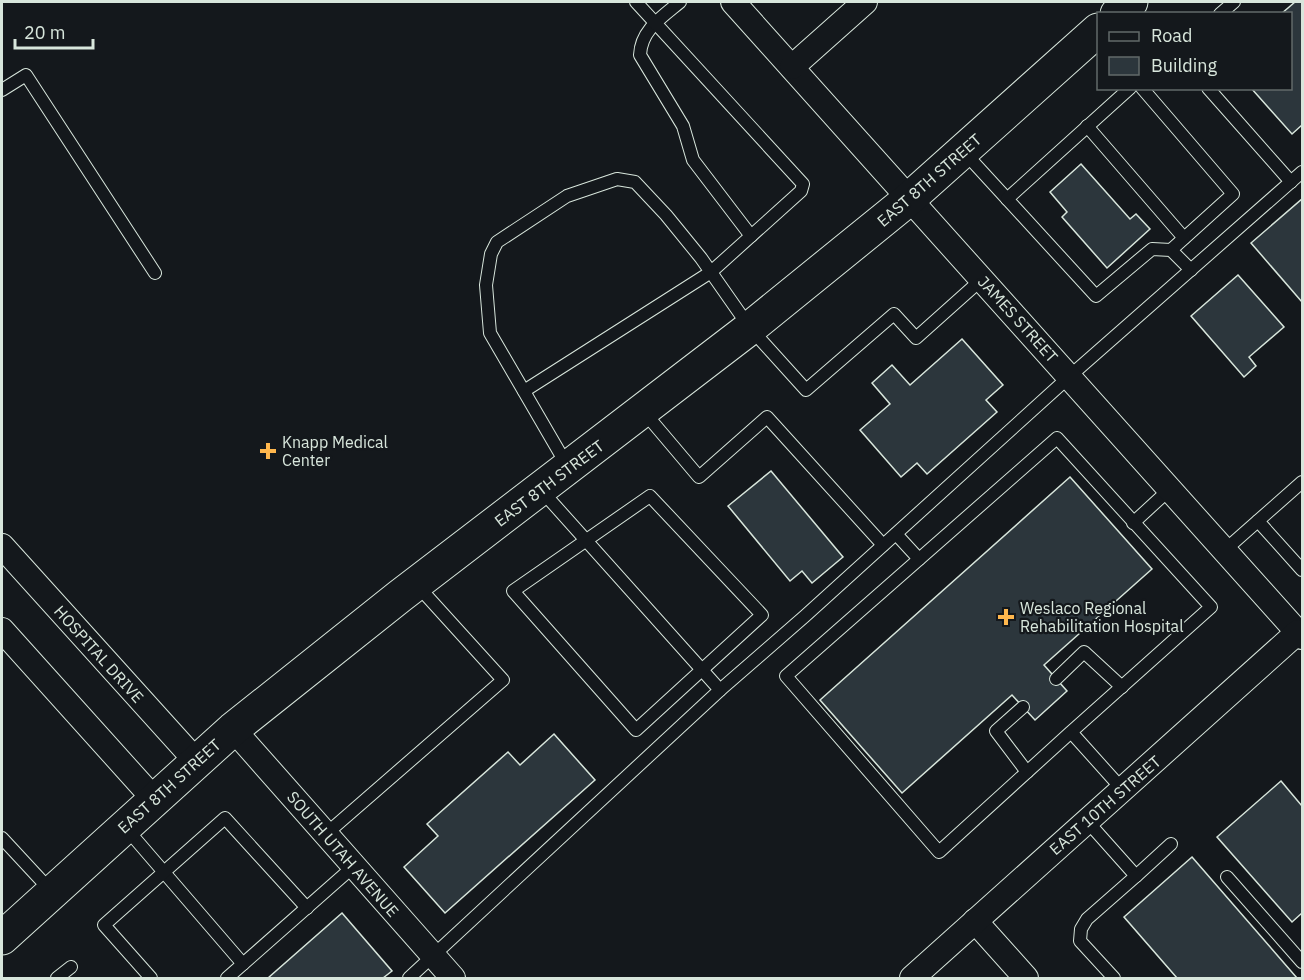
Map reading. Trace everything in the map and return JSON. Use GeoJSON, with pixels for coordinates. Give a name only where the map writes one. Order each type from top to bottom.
{"type":"FeatureCollection","features":[{"type":"Feature","properties":{"kind":"street","name":"JAMES STREET"},"geometry":{"type":"LineString","coordinates":[[733,2],[1301,633]]}},
{"type":"Feature","properties":{"kind":"street"},"geometry":{"type":"LineString","coordinates":[[792,67],[865,2]]}},
{"type":"Feature","properties":{"kind":"street","name":"EAST 8TH STREET"},"geometry":{"type":"LineString","coordinates":[[2,938],[233,729],[416,584],[750,328],[909,199],[1097,31]]}},
{"type":"Feature","properties":{"kind":"street","name":"HOSPITAL DRIVE"},"geometry":{"type":"LineString","coordinates":[[3,550],[197,762]]}},
{"type":"Feature","properties":{"kind":"street"},"geometry":{"type":"LineString","coordinates":[[2,630],[154,799]]}},
{"type":"Feature","properties":{"kind":"street","name":"EAST 10TH STREET"},"geometry":{"type":"LineString","coordinates":[[912,978],[1301,633]]}},
{"type":"Feature","properties":{"kind":"street","name":"SOUTH UTAH AVENUE"},"geometry":{"type":"LineString","coordinates":[[233,729],[453,978]]}},
{"type":"Feature","properties":{"kind":"street"},"geometry":{"type":"LineString","coordinates":[[975,921],[1026,978]]}},
{"type":"Feature","properties":{"kind":"lane"},"geometry":{"type":"LineString","coordinates":[[524,391],[711,272],[801,191],[803,184],[636,2]]}},
{"type":"Feature","properties":{"kind":"lane"},"geometry":{"type":"LineString","coordinates":[[680,2],[648,29],[640,44],[640,55],[683,126],[693,160],[751,236]]}},
{"type":"Feature","properties":{"kind":"lane"},"geometry":{"type":"LineString","coordinates":[[2,90],[26,75],[155,273]]}},
{"type":"Feature","properties":{"kind":"lane"},"geometry":{"type":"LineString","coordinates":[[1007,199],[1128,90]]}},
{"type":"Feature","properties":{"kind":"lane"},"geometry":{"type":"LineString","coordinates":[[1144,90],[1233,194],[1171,250]]}},
{"type":"Feature","properties":{"kind":"lane"},"geometry":{"type":"LineString","coordinates":[[1210,90],[1291,182]]}},
{"type":"Feature","properties":{"kind":"lane"},"geometry":{"type":"LineString","coordinates":[[1087,126],[1184,238]]}},
{"type":"Feature","properties":{"kind":"lane"},"geometry":{"type":"LineString","coordinates":[[963,151],[1096,296],[1152,249],[1171,250],[1191,270]]}},
{"type":"Feature","properties":{"kind":"lane"},"geometry":{"type":"LineString","coordinates":[[409,978],[720,690],[1070,376],[1302,172]]}},
{"type":"Feature","properties":{"kind":"lane"},"geometry":{"type":"LineString","coordinates":[[569,468],[490,333],[486,285],[491,254],[497,242],[567,196],[617,179],[635,182],[666,215],[711,272],[750,328],[806,390],[894,314],[916,338],[982,279]]}},
{"type":"Feature","properties":{"kind":"lane"},"geometry":{"type":"LineString","coordinates":[[643,411],[699,477],[767,417],[883,545]]}},
{"type":"Feature","properties":{"kind":"lane"},"geometry":{"type":"LineString","coordinates":[[1057,438],[1211,607],[939,852],[786,676],[919,560],[1057,438]]}},
{"type":"Feature","properties":{"kind":"lane"},"geometry":{"type":"LineString","coordinates":[[1225,550],[1302,482]]}},
{"type":"Feature","properties":{"kind":"lane"},"geometry":{"type":"LineString","coordinates":[[541,489],[720,690]]}},
{"type":"Feature","properties":{"kind":"lane"},"geometry":{"type":"LineString","coordinates":[[1133,523],[1170,489]]}},
{"type":"Feature","properties":{"kind":"lane"},"geometry":{"type":"LineString","coordinates":[[650,496],[762,615],[636,730],[513,591],[586,541],[650,496]]}},
{"type":"Feature","properties":{"kind":"lane"},"geometry":{"type":"LineString","coordinates":[[1258,521],[1302,570]]}},
{"type":"Feature","properties":{"kind":"lane"},"geometry":{"type":"LineString","coordinates":[[896,534],[919,560]]}},
{"type":"Feature","properties":{"kind":"lane"},"geometry":{"type":"LineString","coordinates":[[326,834],[503,680],[416,584]]}},
{"type":"Feature","properties":{"kind":"lane"},"geometry":{"type":"LineString","coordinates":[[1056,679],[1084,652],[1122,687]]}},
{"type":"Feature","properties":{"kind":"lane"},"geometry":{"type":"LineString","coordinates":[[1023,707],[996,731],[1027,772]]}},
{"type":"Feature","properties":{"kind":"lane"},"geometry":{"type":"LineString","coordinates":[[1071,732],[1123,790]]}},
{"type":"Feature","properties":{"kind":"lane"},"geometry":{"type":"LineString","coordinates":[[151,978],[104,925],[225,818],[307,908]]}},
{"type":"Feature","properties":{"kind":"lane"},"geometry":{"type":"LineString","coordinates":[[1087,821],[1136,876]]}},
{"type":"Feature","properties":{"kind":"lane"},"geometry":{"type":"LineString","coordinates":[[124,826],[243,964]]}},
{"type":"Feature","properties":{"kind":"lane"},"geometry":{"type":"LineString","coordinates":[[2,838],[52,892]]}},
{"type":"Feature","properties":{"kind":"lane"},"geometry":{"type":"LineString","coordinates":[[1114,978],[1080,941],[1081,929],[1087,919],[1172,844]]}},
{"type":"Feature","properties":{"kind":"lane"},"geometry":{"type":"LineString","coordinates":[[227,978],[354,866]]}},
{"type":"Feature","properties":{"kind":"lane"},"geometry":{"type":"LineString","coordinates":[[1227,877],[1302,962]]}},
{"type":"Feature","properties":{"kind":"lane"},"geometry":{"type":"LineString","coordinates":[[57,978],[70,967]]}},
{"type":"Feature","properties":{"kind":"building"},"geometry":{"type":"Polygon","coordinates":[[[1295,2],[1302,2],[1302,125],[1292,134],[1253,90],[1292,90],[1292,12],[1283,12],[1295,2]]]}},
{"type":"Feature","properties":{"kind":"building"},"geometry":{"type":"Polygon","coordinates":[[[1081,164],[1130,219],[1136,214],[1150,229],[1107,268],[1062,217],[1067,212],[1050,192],[1081,164]]]}},
{"type":"Feature","properties":{"kind":"building"},"geometry":{"type":"Polygon","coordinates":[[[1302,199],[1302,302],[1251,243],[1302,199]]]}},
{"type":"Feature","properties":{"kind":"building"},"geometry":{"type":"Polygon","coordinates":[[[1238,275],[1284,327],[1249,357],[1256,366],[1244,377],[1191,316],[1238,275]]]}},
{"type":"Feature","properties":{"kind":"building"},"geometry":{"type":"Polygon","coordinates":[[[962,339],[1003,385],[986,400],[997,412],[927,474],[917,463],[901,477],[860,430],[890,404],[872,383],[892,365],[910,385],[962,339]]]}},
{"type":"Feature","properties":{"kind":"building"},"geometry":{"type":"Polygon","coordinates":[[[771,471],[843,557],[812,583],[802,571],[790,581],[728,506],[771,471]]]}},
{"type":"Feature","properties":{"kind":"building","name":"Weslaco Regional Rehabilitation Hospital"},"geometry":{"type":"Polygon","coordinates":[[[1070,477],[1152,569],[1044,665],[1067,691],[1035,720],[1012,695],[902,793],[820,700],[1070,477]]]}},
{"type":"Feature","properties":{"kind":"building"},"geometry":{"type":"Polygon","coordinates":[[[554,734],[595,780],[445,913],[404,867],[438,836],[427,824],[508,752],[520,765],[554,734]]]}},
{"type":"Feature","properties":{"kind":"building"},"geometry":{"type":"Polygon","coordinates":[[[1281,781],[1302,806],[1302,913],[1292,922],[1217,837],[1281,781]]]}},
{"type":"Feature","properties":{"kind":"building"},"geometry":{"type":"Polygon","coordinates":[[[1192,857],[1297,978],[1177,978],[1124,917],[1192,857]]]}},
{"type":"Feature","properties":{"kind":"building"},"geometry":{"type":"Polygon","coordinates":[[[342,913],[392,971],[383,978],[268,978],[342,913]]]}},
{"type":"Feature","properties":{"kind":"place","name":"Knapp Medical Center"},"geometry":{"type":"Point","coordinates":[268,451]}},
{"type":"Feature","properties":{"kind":"place","name":"Weslaco Regional Rehabilitation Hospital"},"geometry":{"type":"Point","coordinates":[1006,617]}}]}
